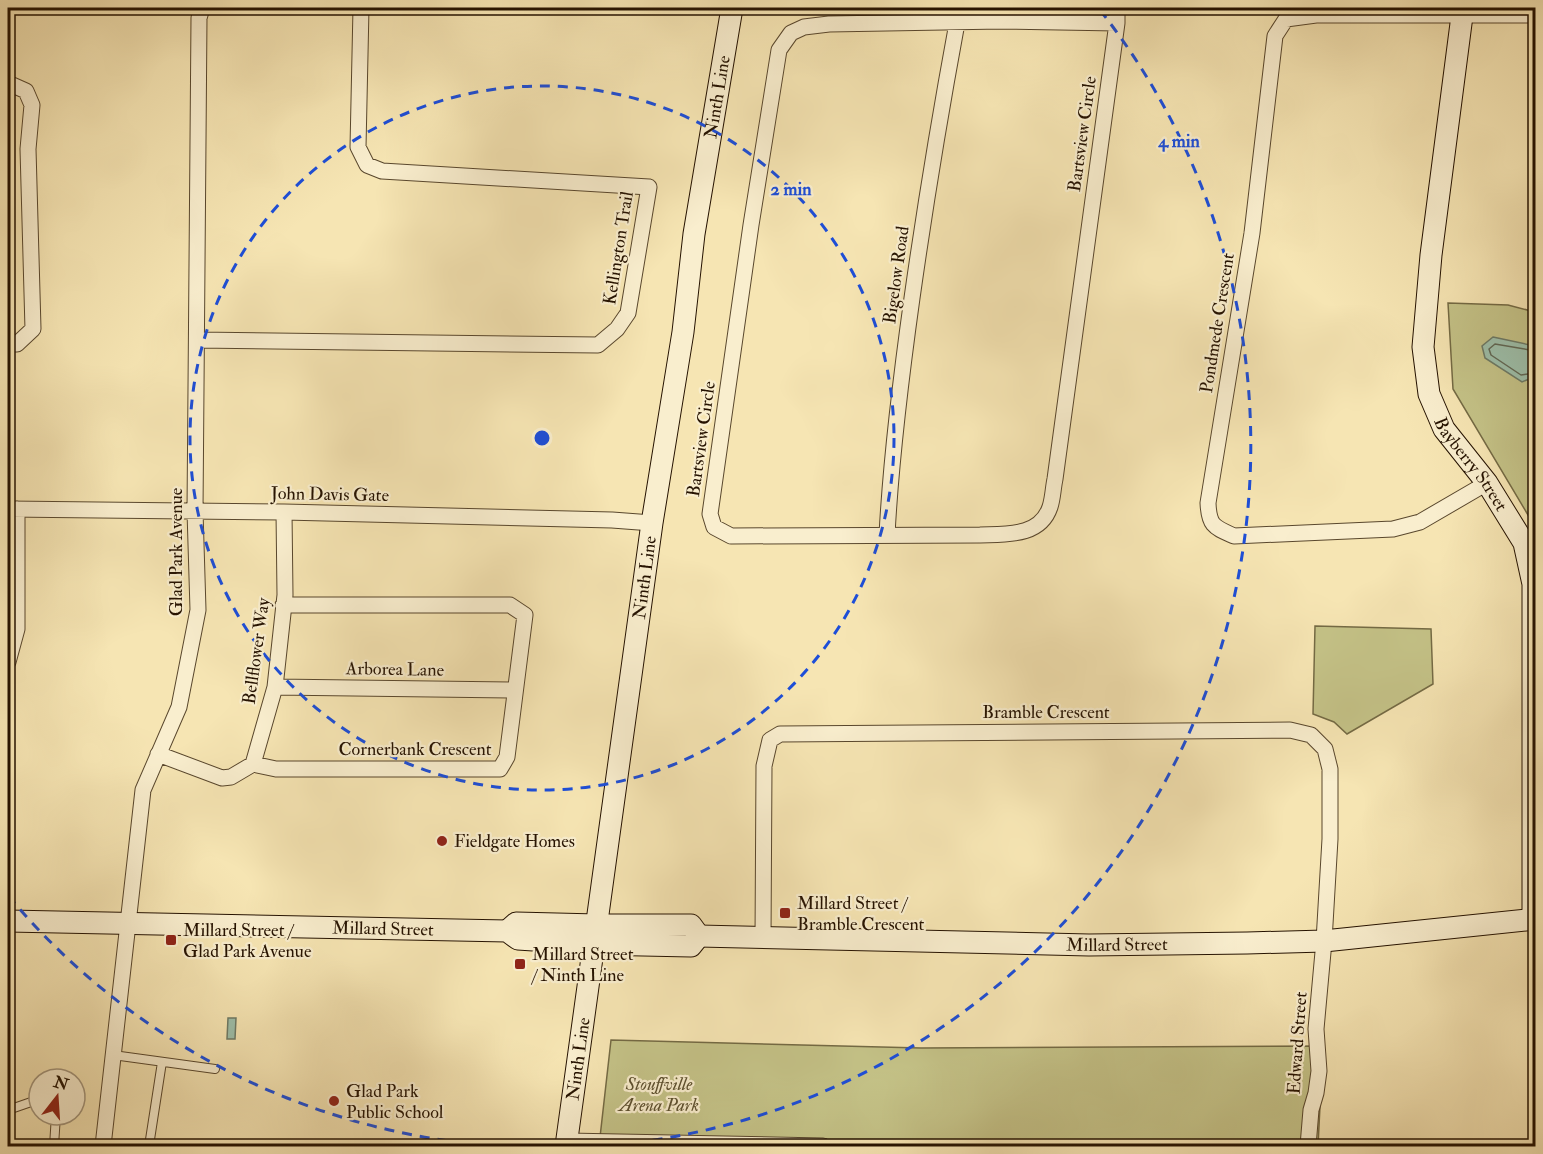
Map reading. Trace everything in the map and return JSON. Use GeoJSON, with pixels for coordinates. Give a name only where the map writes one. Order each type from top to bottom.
{"type":"FeatureCollection","features":[{"type":"Feature","properties":{"kind":"street","name":"Kellington Trail"},"geometry":{"type":"LineString","coordinates":[[197,340],[598,345],[617,329],[628,313],[649,187],[382,171],[367,165],[358,147],[361,8]]}},
{"type":"Feature","properties":{"kind":"street","name":"Ninth Line"},"geometry":{"type":"LineString","coordinates":[[567,1144],[652,523],[683,332],[694,234],[732,8]]}},
{"type":"Feature","properties":{"kind":"street","name":"Glad Park Avenue"},"geometry":{"type":"LineString","coordinates":[[103,1146],[143,790],[179,707],[198,610],[195,511],[199,11]]}},
{"type":"Feature","properties":{"kind":"street"},"geometry":{"type":"LineString","coordinates":[[1462,12],[1536,15]]}},
{"type":"Feature","properties":{"kind":"street","name":"Bayberry Street"},"geometry":{"type":"LineString","coordinates":[[1462,12],[1431,255],[1423,346],[1429,394],[1444,429],[1486,483],[1524,543],[1533,584],[1534,919]]}},
{"type":"Feature","properties":{"kind":"street","name":"Pondmede Crescent"},"geometry":{"type":"LineString","coordinates":[[1462,12],[1316,15],[1286,19],[1275,36],[1252,233],[1208,503],[1209,518],[1218,529],[1234,536],[1393,529],[1420,522],[1486,483]]}},
{"type":"Feature","properties":{"kind":"street","name":"Bartsview Circle"},"geometry":{"type":"LineString","coordinates":[[1117,15],[1050,508],[1042,521],[1030,530],[1016,533],[731,536],[714,527],[710,514],[778,50],[791,33],[804,27],[873,23],[957,23],[1117,15]]}},
{"type":"Feature","properties":{"kind":"street","name":"Bigelow Road"},"geometry":{"type":"LineString","coordinates":[[886,535],[889,484],[902,369],[932,156],[957,23]]}},
{"type":"Feature","properties":{"kind":"street"},"geometry":{"type":"LineString","coordinates":[[8,83],[26,91],[32,105],[28,149],[33,328],[17,344],[8,344]]}},
{"type":"Feature","properties":{"kind":"street","name":"John Davis Gate"},"geometry":{"type":"LineString","coordinates":[[12,509],[284,512],[612,520],[652,523]]}},
{"type":"Feature","properties":{"kind":"street"},"geometry":{"type":"LineString","coordinates":[[8,662],[17,629],[12,509]]}},
{"type":"Feature","properties":{"kind":"street","name":"Bellflower Way"},"geometry":{"type":"LineString","coordinates":[[253,764],[275,687],[285,595],[284,512]]}},
{"type":"Feature","properties":{"kind":"street","name":"Cornerbank Crescent"},"geometry":{"type":"LineString","coordinates":[[253,764],[276,769],[500,769],[507,757],[525,615],[510,604],[283,605]]}},
{"type":"Feature","properties":{"kind":"street","name":"Arborea Lane"},"geometry":{"type":"LineString","coordinates":[[275,687],[515,690]]}},
{"type":"Feature","properties":{"kind":"street","name":"Bramble Crescent"},"geometry":{"type":"LineString","coordinates":[[763,939],[764,766],[770,740],[780,734],[1290,730],[1311,735],[1325,749],[1330,769],[1330,839],[1324,941]]}},
{"type":"Feature","properties":{"kind":"street"},"geometry":{"type":"LineString","coordinates":[[158,754],[222,778],[231,777],[253,764]]}},
{"type":"Feature","properties":{"kind":"street","name":"Millard Street"},"geometry":{"type":"LineString","coordinates":[[8,921],[507,931],[518,939],[596,935],[692,945],[699,936],[1089,945],[1324,941],[1534,919]]}},
{"type":"Feature","properties":{"kind":"street","name":"Edward Street"},"geometry":{"type":"LineString","coordinates":[[1308,1146],[1318,1071],[1316,1029],[1324,941]]}},
{"type":"Feature","properties":{"kind":"street"},"geometry":{"type":"LineString","coordinates":[[567,1144],[823,1146]]}},
{"type":"Feature","properties":{"kind":"lane"},"geometry":{"type":"LineString","coordinates":[[112,1055],[215,1070]]}},
{"type":"Feature","properties":{"kind":"lane"},"geometry":{"type":"LineString","coordinates":[[149,1146],[162,1062]]}},
{"type":"Feature","properties":{"kind":"lane"},"geometry":{"type":"LineString","coordinates":[[8,1110],[27,1103]]}},
{"type":"Feature","properties":{"kind":"lane"},"geometry":{"type":"LineString","coordinates":[[54,1146],[55,1127]]}},
{"type":"Feature","properties":{"kind":"green space"},"geometry":{"type":"Polygon","coordinates":[[[1448,303],[1508,305],[1535,312],[1535,549],[1531,520],[1453,389],[1448,303]]]}},
{"type":"Feature","properties":{"kind":"green space"},"geometry":{"type":"Polygon","coordinates":[[[1315,626],[1431,629],[1433,684],[1347,734],[1334,722],[1313,714],[1315,626]]]}},
{"type":"Feature","properties":{"kind":"green space","name":"Stouffville Arena Park"},"geometry":{"type":"Polygon","coordinates":[[[611,1040],[921,1048],[1323,1046],[1318,1146],[599,1146],[611,1040]]]}},
{"type":"Feature","properties":{"kind":"water"},"geometry":{"type":"Polygon","coordinates":[[[1493,337],[1535,346],[1535,380],[1529,379],[1522,382],[1485,358],[1482,346],[1493,337]]]}},
{"type":"Feature","properties":{"kind":"water"},"geometry":{"type":"Polygon","coordinates":[[[228,1018],[236,1018],[235,1039],[227,1039],[228,1018]]]}},
{"type":"Feature","properties":{"kind":"place","name":"Fieldgate Homes"},"geometry":{"type":"Point","coordinates":[442,841]}},
{"type":"Feature","properties":{"kind":"place","name":"Millard Street / Bramble Crescent"},"geometry":{"type":"Point","coordinates":[785,913]}},
{"type":"Feature","properties":{"kind":"place","name":"Millard Street / Glad Park Avenue"},"geometry":{"type":"Point","coordinates":[171,940]}},
{"type":"Feature","properties":{"kind":"place","name":"Millard Street / Ninth Line"},"geometry":{"type":"Point","coordinates":[520,964]}},
{"type":"Feature","properties":{"kind":"place","name":"Glad Park Public School"},"geometry":{"type":"Point","coordinates":[334,1101]}}]}
